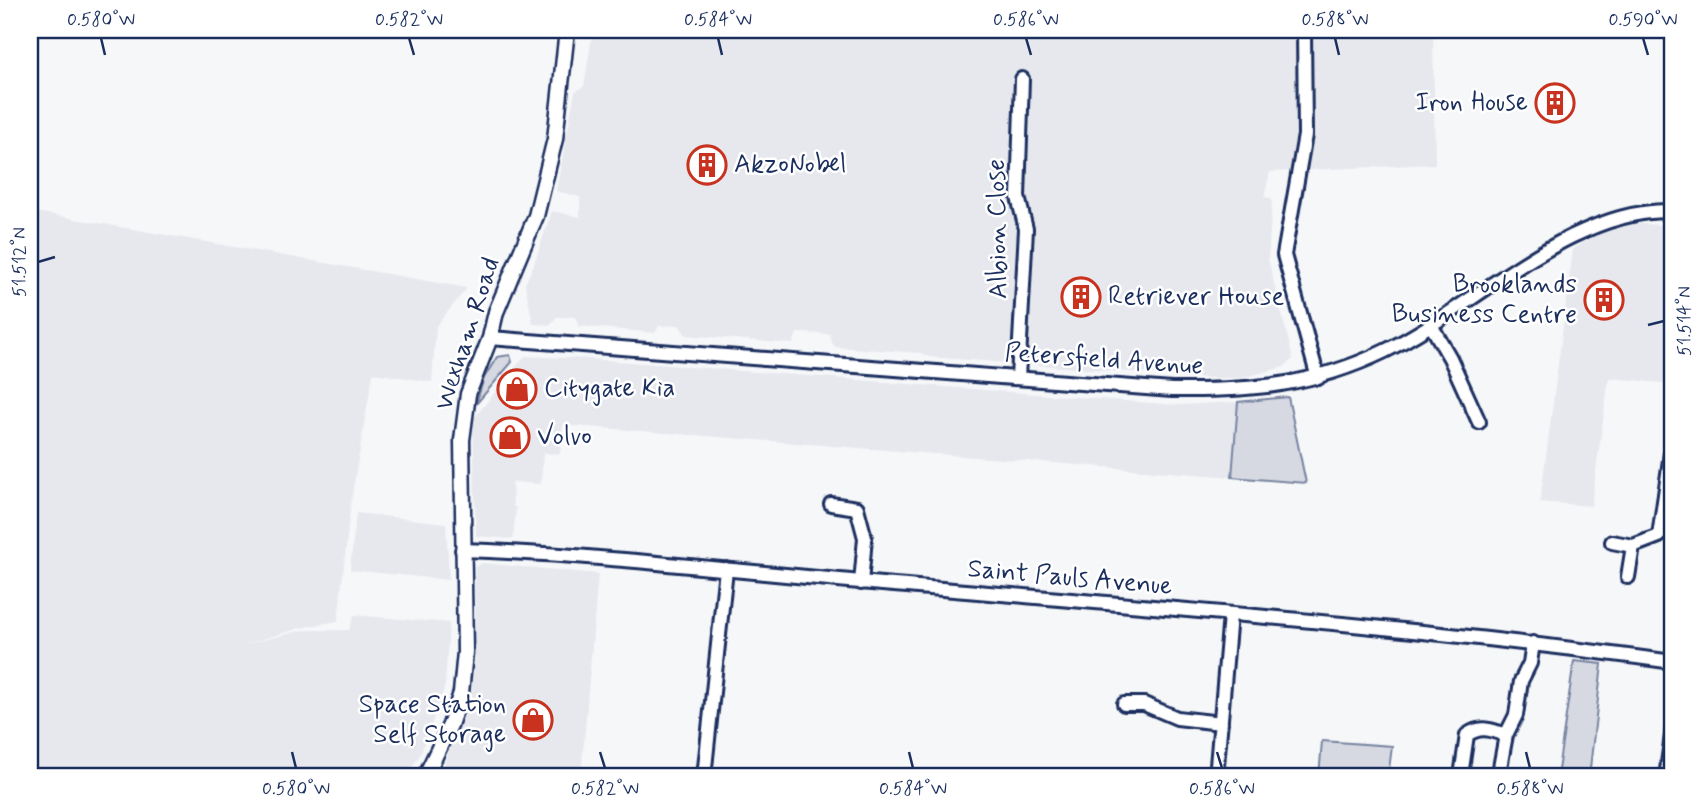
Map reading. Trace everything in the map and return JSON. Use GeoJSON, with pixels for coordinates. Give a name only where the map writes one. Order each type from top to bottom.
{"type":"FeatureCollection","features":[{"type":"Feature","properties":{"kind":"street","name":"Wexham Road"},"geometry":{"type":"LineString","coordinates":[[425,777],[450,725],[461,693],[465,652],[463,426],[468,394],[490,338],[496,312],[536,216],[555,139],[567,30]]}},
{"type":"Feature","properties":{"kind":"street"},"geometry":{"type":"LineString","coordinates":[[1304,30],[1305,135],[1284,255],[1318,378]]}},
{"type":"Feature","properties":{"kind":"street","name":"Albion Close"},"geometry":{"type":"LineString","coordinates":[[1018,378],[1026,229],[1018,197],[1022,79]]}},
{"type":"Feature","properties":{"kind":"street","name":"Petersfield Avenue"},"geometry":{"type":"LineString","coordinates":[[490,338],[1172,390],[1268,387],[1318,378],[1385,351],[1431,325],[1558,242],[1616,218],[1639,212],[1673,211]]}},
{"type":"Feature","properties":{"kind":"street"},"geometry":{"type":"LineString","coordinates":[[1431,325],[1450,358],[1479,422]]}},
{"type":"Feature","properties":{"kind":"street"},"geometry":{"type":"LineString","coordinates":[[1612,542],[1633,546],[1659,536],[1673,438]]}},
{"type":"Feature","properties":{"kind":"street"},"geometry":{"type":"LineString","coordinates":[[831,504],[858,508],[864,538],[861,583]]}},
{"type":"Feature","properties":{"kind":"street"},"geometry":{"type":"LineString","coordinates":[[1628,577],[1633,546]]}},
{"type":"Feature","properties":{"kind":"street","name":"Saint Pauls Avenue"},"geometry":{"type":"LineString","coordinates":[[462,550],[726,569],[1427,631],[1673,662]]}},
{"type":"Feature","properties":{"kind":"street"},"geometry":{"type":"LineString","coordinates":[[704,777],[726,569]]}},
{"type":"Feature","properties":{"kind":"street"},"geometry":{"type":"LineString","coordinates":[[1216,777],[1230,615]]}},
{"type":"Feature","properties":{"kind":"street"},"geometry":{"type":"LineString","coordinates":[[1499,773],[1506,735],[1516,715],[1521,681],[1530,663],[1533,643]]}},
{"type":"Feature","properties":{"kind":"street"},"geometry":{"type":"LineString","coordinates":[[1143,690],[1144,704]]}},
{"type":"Feature","properties":{"kind":"street"},"geometry":{"type":"LineString","coordinates":[[1124,704],[1144,704],[1177,718],[1220,723]]}},
{"type":"Feature","properties":{"kind":"street"},"geometry":{"type":"LineString","coordinates":[[1666,777],[1673,728]]}},
{"type":"Feature","properties":{"kind":"street"},"geometry":{"type":"LineString","coordinates":[[1462,769],[1467,735],[1476,729],[1488,729],[1506,735]]}},
{"type":"Feature","properties":{"kind":"shaded area"},"geometry":{"type":"Polygon","coordinates":[[[593,30],[1387,30],[1387,34],[1433,30],[1435,164],[1270,172],[1264,197],[1271,198],[1272,202],[1268,259],[1293,359],[1284,367],[1241,378],[1209,378],[929,357],[921,353],[835,347],[830,334],[797,333],[793,344],[686,335],[679,325],[659,326],[655,333],[579,326],[575,317],[556,317],[551,325],[533,324],[525,284],[552,211],[580,217],[580,197],[556,191],[575,92],[584,86],[593,30]]]}},
{"type":"Feature","properties":{"kind":"shaded area"},"geometry":{"type":"Polygon","coordinates":[[[30,211],[467,288],[436,326],[432,382],[373,373],[351,501],[338,621],[300,628],[247,644],[303,630],[349,630],[354,615],[449,623],[445,686],[420,755],[405,777],[30,777],[30,211]]]}},
{"type":"Feature","properties":{"kind":"shaded area"},"geometry":{"type":"Polygon","coordinates":[[[1630,223],[1673,226],[1673,384],[1609,378],[1591,506],[1540,502],[1573,249],[1603,231],[1630,223]]]}},
{"type":"Feature","properties":{"kind":"shaded area"},"geometry":{"type":"Polygon","coordinates":[[[510,355],[512,362],[476,404],[484,378],[497,357],[510,355]]]}},
{"type":"Feature","properties":{"kind":"shaded area"},"geometry":{"type":"Polygon","coordinates":[[[525,356],[1177,405],[1238,402],[1232,477],[563,425],[560,454],[543,453],[541,484],[512,482],[513,506],[516,508],[513,539],[476,536],[473,419],[525,356]]]}},
{"type":"Feature","properties":{"kind":"shaded area"},"geometry":{"type":"Polygon","coordinates":[[[1288,397],[1306,483],[1232,477],[1238,402],[1288,397]]]}},
{"type":"Feature","properties":{"kind":"shaded area"},"geometry":{"type":"Polygon","coordinates":[[[356,513],[446,523],[449,580],[350,570],[356,513]]]}},
{"type":"Feature","properties":{"kind":"shaded area"},"geometry":{"type":"Polygon","coordinates":[[[482,563],[598,574],[581,777],[439,777],[471,695],[475,659],[475,567],[482,563]]]}},
{"type":"Feature","properties":{"kind":"shaded area"},"geometry":{"type":"Polygon","coordinates":[[[1574,661],[1602,664],[1589,777],[1557,777],[1574,661]]]}},
{"type":"Feature","properties":{"kind":"shaded area"},"geometry":{"type":"Polygon","coordinates":[[[1322,741],[1392,746],[1389,770],[1449,777],[1319,777],[1322,741]]]}},
{"type":"Feature","properties":{"kind":"place","name":"Iron House"},"geometry":{"type":"Point","coordinates":[1555,103]}},
{"type":"Feature","properties":{"kind":"place","name":"AkzoNobel"},"geometry":{"type":"Point","coordinates":[707,165]}},
{"type":"Feature","properties":{"kind":"place","name":"Retriever House"},"geometry":{"type":"Point","coordinates":[1081,297]}},
{"type":"Feature","properties":{"kind":"place","name":"Brooklands Business Centre"},"geometry":{"type":"Point","coordinates":[1604,300]}},
{"type":"Feature","properties":{"kind":"place","name":"Citygate Kia"},"geometry":{"type":"Point","coordinates":[517,389]}},
{"type":"Feature","properties":{"kind":"place","name":"Volvo"},"geometry":{"type":"Point","coordinates":[510,437]}},
{"type":"Feature","properties":{"kind":"place","name":"Space Station Self Storage"},"geometry":{"type":"Point","coordinates":[533,720]}}]}
